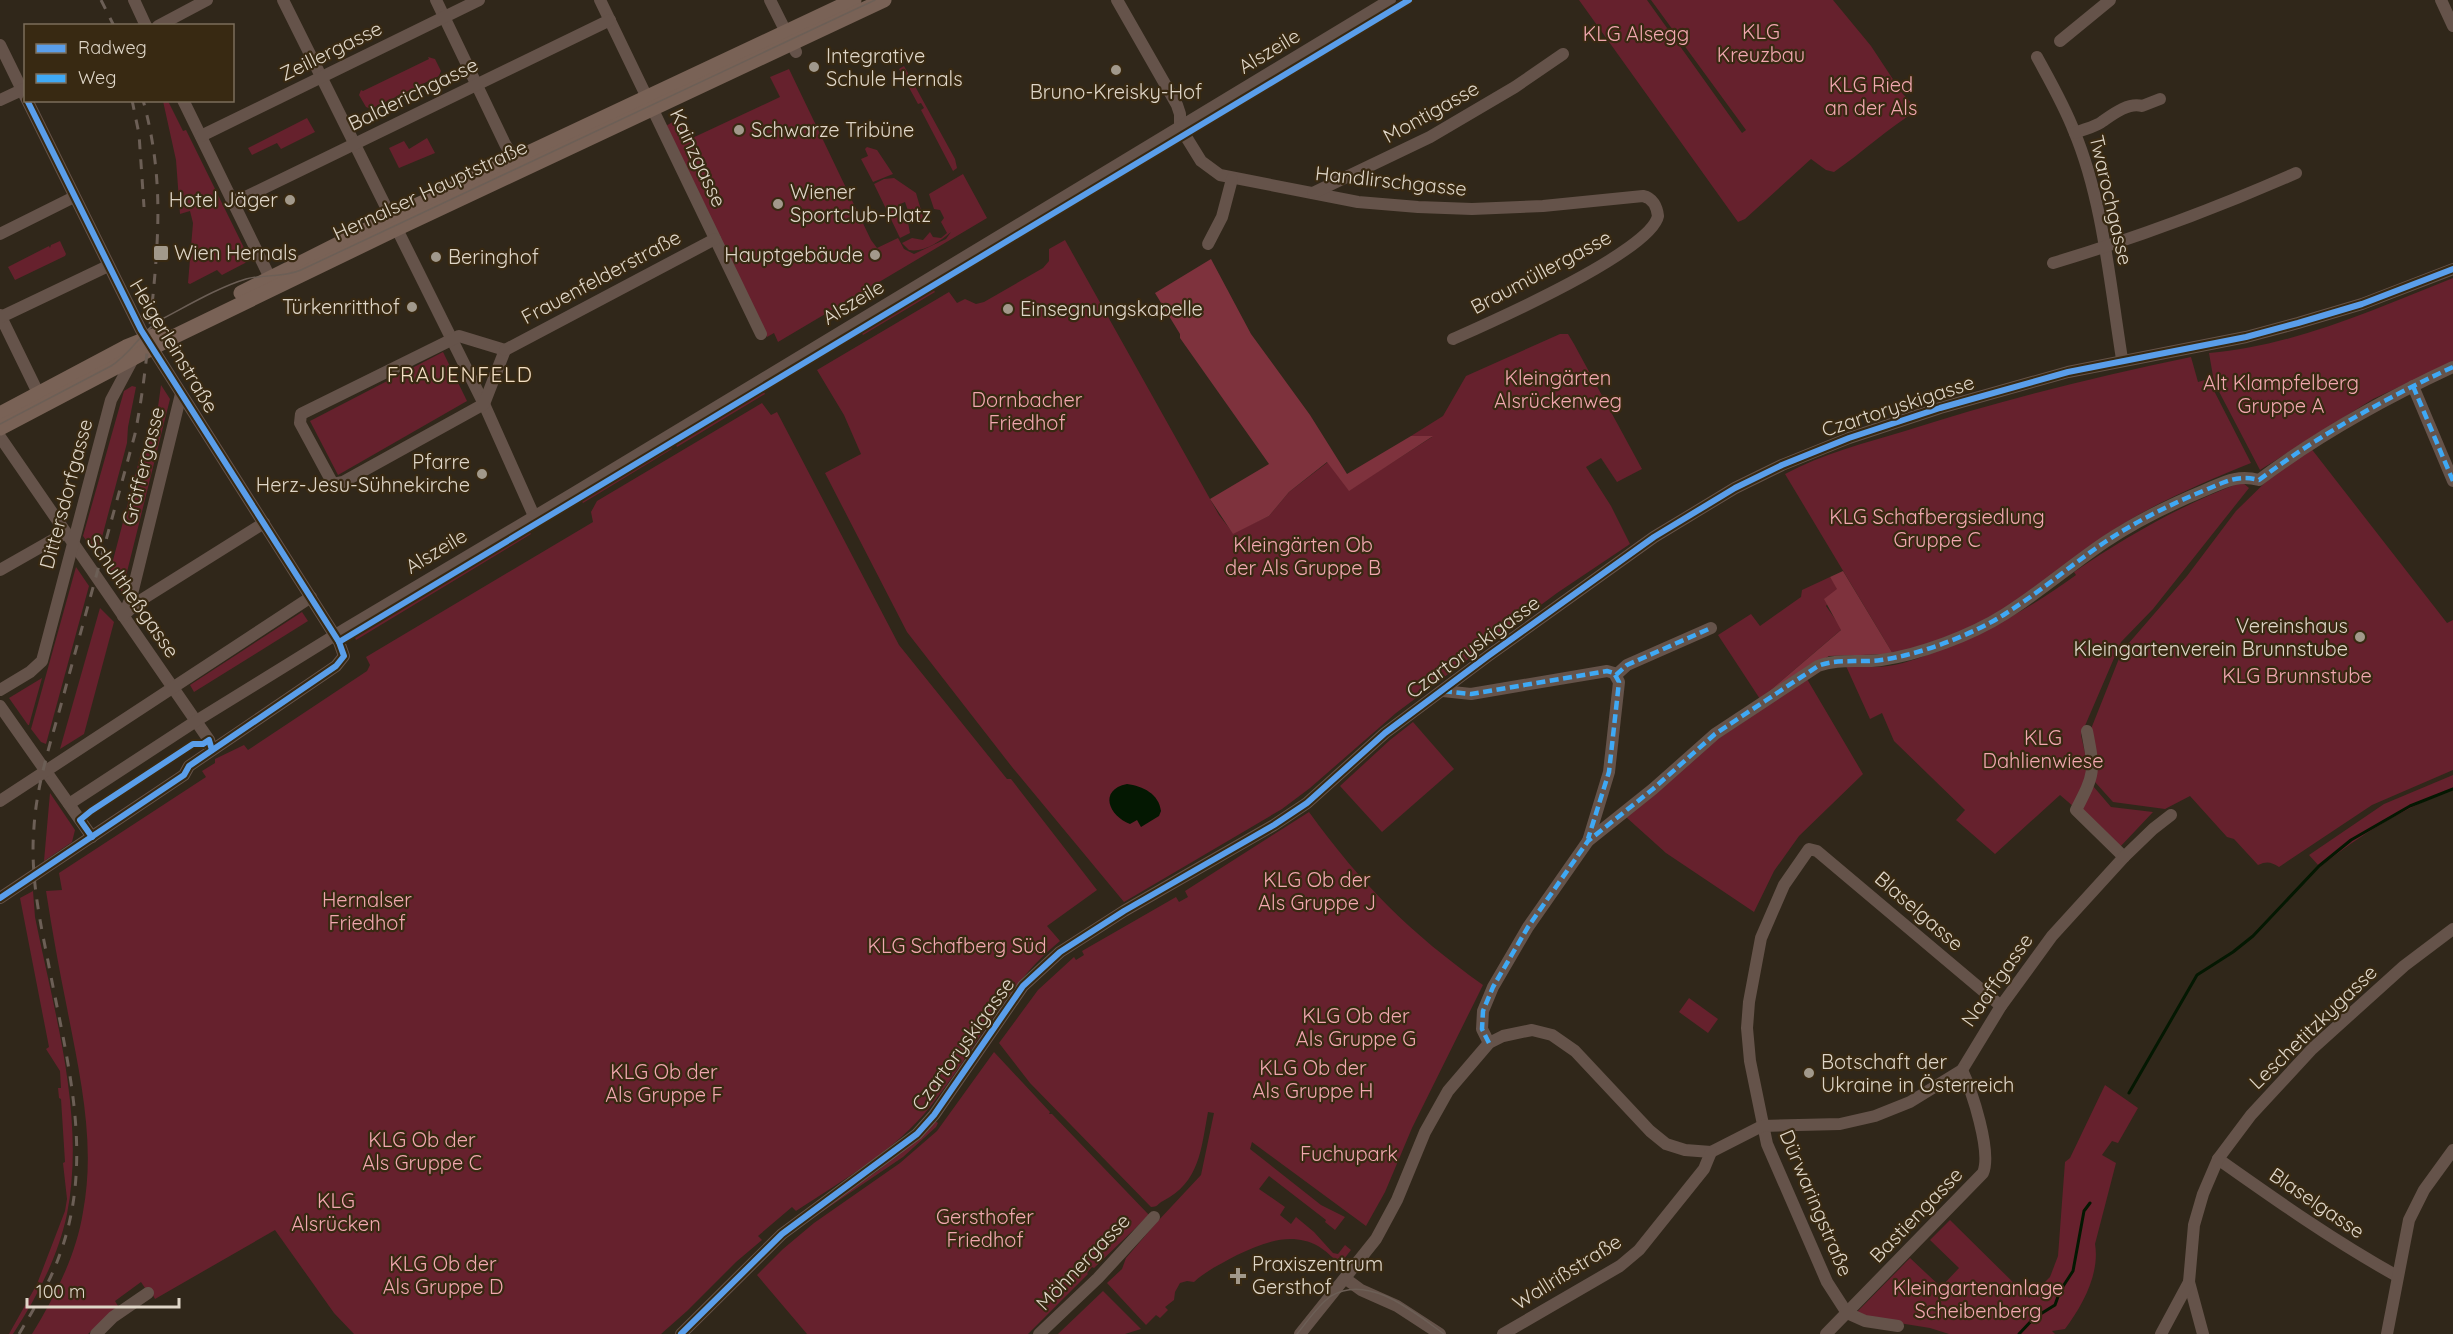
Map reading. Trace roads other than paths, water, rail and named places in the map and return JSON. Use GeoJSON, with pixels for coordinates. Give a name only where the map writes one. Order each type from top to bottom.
{"type":"FeatureCollection","features":[{"type":"Feature","properties":{"kind":"main road","name":"Hernalser Hauptstraße"},"geometry":{"type":"LineString","coordinates":[[791,42],[854,0]]}},
{"type":"Feature","properties":{"kind":"main road","name":"Hernalser Hauptstraße"},"geometry":{"type":"LineString","coordinates":[[0,428],[39,395],[130,361],[151,343],[272,283],[391,219],[515,160],[653,107],[884,0]]}},
{"type":"Feature","properties":{"kind":"main road","name":"Hernalser Hauptstraße"},"geometry":{"type":"LineString","coordinates":[[0,414],[126,347],[151,343]]}},
{"type":"Feature","properties":{"kind":"street"},"geometry":{"type":"LineString","coordinates":[[134,0],[145,24]]}},
{"type":"Feature","properties":{"kind":"street"},"geometry":{"type":"LineString","coordinates":[[162,24],[207,0]]}},
{"type":"Feature","properties":{"kind":"street"},"geometry":{"type":"LineString","coordinates":[[284,0],[484,404],[534,516]]}},
{"type":"Feature","properties":{"kind":"street"},"geometry":{"type":"LineString","coordinates":[[436,0],[515,160]]}},
{"type":"Feature","properties":{"kind":"street","name":"Zeillergasse"},"geometry":{"type":"LineString","coordinates":[[201,136],[479,0]]}},
{"type":"Feature","properties":{"kind":"street","name":"Kainzgasse"},"geometry":{"type":"LineString","coordinates":[[600,0],[761,334]]}},
{"type":"Feature","properties":{"kind":"street"},"geometry":{"type":"LineString","coordinates":[[770,0],[791,42]]}},
{"type":"Feature","properties":{"kind":"street","name":"Handlirschgasse"},"geometry":{"type":"LineString","coordinates":[[1117,0],[1176,105],[1180,114],[1180,128],[1197,156],[1220,175],[1358,202],[1418,207],[1472,209],[1543,206],[1643,196],[1648,197],[1654,204]]}},
{"type":"Feature","properties":{"kind":"street","name":"Alszeile"},"geometry":{"type":"LineString","coordinates":[[69,804],[196,721],[335,635],[1390,0]]}},
{"type":"Feature","properties":{"kind":"street"},"geometry":{"type":"LineString","coordinates":[[2060,41],[2110,0]]}},
{"type":"Feature","properties":{"kind":"street"},"geometry":{"type":"LineString","coordinates":[[2441,0],[2453,26]]}},
{"type":"Feature","properties":{"kind":"street","name":"Balderichgasse"},"geometry":{"type":"LineString","coordinates":[[233,203],[610,20]]}},
{"type":"Feature","properties":{"kind":"street","name":"Heigerleinstraße"},"geometry":{"type":"LineString","coordinates":[[0,45],[24,92]]}},
{"type":"Feature","properties":{"kind":"street","name":"Montigasse"},"geometry":{"type":"LineString","coordinates":[[1312,193],[1430,137],[1515,87],[1563,54]]}},
{"type":"Feature","properties":{"kind":"street","name":"Twarochgasse"},"geometry":{"type":"LineString","coordinates":[[2037,57],[2075,133],[2095,201],[2122,360]]}},
{"type":"Feature","properties":{"kind":"street"},"geometry":{"type":"LineString","coordinates":[[0,100],[24,94]]}},
{"type":"Feature","properties":{"kind":"street"},"geometry":{"type":"LineString","coordinates":[[2075,133],[2103,122],[2109,115],[2136,104],[2142,106],[2160,99]]}},
{"type":"Feature","properties":{"kind":"street","name":"Heigerleinstraße"},"geometry":{"type":"LineString","coordinates":[[29,102],[108,266],[151,343],[181,394],[335,635]]}},
{"type":"Feature","properties":{"kind":"street"},"geometry":{"type":"LineString","coordinates":[[184,102],[272,283]]}},
{"type":"Feature","properties":{"kind":"street"},"geometry":{"type":"LineString","coordinates":[[2053,263],[2104,248],[2296,173]]}},
{"type":"Feature","properties":{"kind":"street"},"geometry":{"type":"LineString","coordinates":[[1208,244],[1222,218],[1232,179]]}},
{"type":"Feature","properties":{"kind":"street"},"geometry":{"type":"LineString","coordinates":[[0,234],[74,197]]}},
{"type":"Feature","properties":{"kind":"street","name":"Braumüllergasse"},"geometry":{"type":"LineString","coordinates":[[1452,339],[1552,292],[1610,259],[1652,229],[1658,216],[1654,204]]}},
{"type":"Feature","properties":{"kind":"street","name":"Frauenfelderstraße"},"geometry":{"type":"LineString","coordinates":[[505,350],[715,239]]}},
{"type":"Feature","properties":{"kind":"street"},"geometry":{"type":"LineString","coordinates":[[39,395],[1,316],[108,266]]}},
{"type":"Feature","properties":{"kind":"street","name":"Czartoryskigasse"},"geometry":{"type":"LineString","coordinates":[[681,1334],[782,1234],[891,1155],[922,1128],[934,1115],[1023,986],[1060,952],[1104,923],[1274,825],[1307,803],[1385,733],[1613,565],[1671,526],[1758,476],[1849,438],[1929,411],[2068,372],[2225,341],[2298,323],[2362,304],[2453,269]]}},
{"type":"Feature","properties":{"kind":"street"},"geometry":{"type":"LineString","coordinates":[[463,336],[505,350],[484,404],[337,484],[331,481],[300,423],[300,416],[304,412],[450,339],[463,336]]}},
{"type":"Feature","properties":{"kind":"street","name":"Dittersdorfgasse"},"geometry":{"type":"LineString","coordinates":[[0,690],[38,666],[45,654],[111,400],[130,361]]}},
{"type":"Feature","properties":{"kind":"street"},"geometry":{"type":"LineString","coordinates":[[1588,840],[1653,789],[1715,734],[1818,666],[1830,661],[1880,660],[1905,655],[1959,637],[2004,615],[2127,528],[2236,477],[2259,480],[2341,425],[2453,368]]}},
{"type":"Feature","properties":{"kind":"street"},"geometry":{"type":"LineString","coordinates":[[2414,386],[2453,481]]}},
{"type":"Feature","properties":{"kind":"street","name":"Gräffergasse"},"geometry":{"type":"LineString","coordinates":[[123,616],[131,598],[181,394]]}},
{"type":"Feature","properties":{"kind":"street","name":"Schultheßgasse"},"geometry":{"type":"LineString","coordinates":[[0,437],[209,740],[212,750]]}},
{"type":"Feature","properties":{"kind":"street"},"geometry":{"type":"LineString","coordinates":[[123,616],[138,602],[264,524]]}},
{"type":"Feature","properties":{"kind":"street"},"geometry":{"type":"LineString","coordinates":[[0,570],[65,533]]}},
{"type":"Feature","properties":{"kind":"street"},"geometry":{"type":"LineString","coordinates":[[0,801],[311,597]]}},
{"type":"Feature","properties":{"kind":"street"},"geometry":{"type":"LineString","coordinates":[[1616,675],[1627,665],[1711,628]]}},
{"type":"Feature","properties":{"kind":"street"},"geometry":{"type":"LineString","coordinates":[[0,898],[184,775],[189,766],[336,666],[344,656],[344,650],[335,635]]}},
{"type":"Feature","properties":{"kind":"street"},"geometry":{"type":"LineString","coordinates":[[1443,691],[1471,694],[1607,671],[1616,675],[1619,682],[1610,772],[1588,840],[1528,927],[1493,987],[1484,1011],[1482,1029],[1489,1043]]}},
{"type":"Feature","properties":{"kind":"street"},"geometry":{"type":"LineString","coordinates":[[0,706],[92,837]]}},
{"type":"Feature","properties":{"kind":"street"},"geometry":{"type":"LineString","coordinates":[[2087,731],[2093,777],[2076,810],[2124,856]]}},
{"type":"Feature","properties":{"kind":"street","name":"Naaffgasse"},"geometry":{"type":"LineString","coordinates":[[1711,1152],[1762,1126],[1840,1124],[1875,1116],[1910,1102],[1962,1070],[2001,1006],[2052,936],[2124,856],[2171,815]]}},
{"type":"Feature","properties":{"kind":"street","name":"Blaselgasse"},"geometry":{"type":"LineString","coordinates":[[1809,849],[1825,857],[2001,1006]]}},
{"type":"Feature","properties":{"kind":"street","name":"Dürwaringstraße"},"geometry":{"type":"LineString","coordinates":[[1809,849],[1796,866],[1772,910],[1761,938],[1753,969],[1747,1028],[1750,1061],[1767,1144],[1827,1282],[1847,1313]]}},
{"type":"Feature","properties":{"kind":"street","name":"Leschetitzkygasse"},"geometry":{"type":"LineString","coordinates":[[2161,1334],[2190,1282],[2194,1225],[2203,1194],[2218,1159],[2251,1115],[2312,1049],[2404,966],[2453,929]]}},
{"type":"Feature","properties":{"kind":"street"},"geometry":{"type":"LineString","coordinates":[[1300,1334],[1346,1279],[1383,1228],[1425,1132],[1448,1091],[1489,1043],[1503,1036],[1532,1030],[1552,1035],[1575,1051],[1650,1131],[1666,1144],[1686,1150],[1711,1152]]}},
{"type":"Feature","properties":{"kind":"street","name":"Bastiengasse"},"geometry":{"type":"LineString","coordinates":[[1826,1334],[1983,1173],[1986,1167],[1985,1153],[1974,1102],[1962,1070]]}},
{"type":"Feature","properties":{"kind":"street"},"geometry":{"type":"LineString","coordinates":[[2387,1334],[2409,1220],[2424,1190],[2453,1150]]}},
{"type":"Feature","properties":{"kind":"street","name":"Wallrißstraße"},"geometry":{"type":"LineString","coordinates":[[1503,1334],[1620,1266],[1639,1250],[1704,1169],[1711,1152]]}},
{"type":"Feature","properties":{"kind":"street","name":"Blaselgasse"},"geometry":{"type":"LineString","coordinates":[[2218,1159],[2351,1251],[2397,1276]]}},
{"type":"Feature","properties":{"kind":"street","name":"Möhnergasse"},"geometry":{"type":"LineString","coordinates":[[1039,1334],[1098,1278],[1154,1216]]}},
{"type":"Feature","properties":{"kind":"street"},"geometry":{"type":"LineString","coordinates":[[1346,1279],[1361,1290],[1397,1306],[1440,1334]]}},
{"type":"Feature","properties":{"kind":"street"},"geometry":{"type":"LineString","coordinates":[[2190,1282],[2203,1334]]}},
{"type":"Feature","properties":{"kind":"street"},"geometry":{"type":"LineString","coordinates":[[96,1334],[122,1310],[148,1293]]}},
{"type":"Feature","properties":{"kind":"street"},"geometry":{"type":"LineString","coordinates":[[1847,1313],[1865,1322],[1898,1326]]}},
{"type":"Feature","properties":{"kind":"waterway"},"geometry":{"type":"LineString","coordinates":[[2129,1093],[2197,975],[2253,936],[2319,866],[2351,840],[2410,806],[2453,789]]}},
{"type":"Feature","properties":{"kind":"waterway"},"geometry":{"type":"LineString","coordinates":[[2019,1334],[2034,1318],[2055,1305],[2060,1291],[2073,1271],[2084,1211],[2090,1203]]}},
{"type":"Feature","properties":{"kind":"tram line"},"geometry":{"type":"LineString","coordinates":[[0,424],[111,366],[155,324],[214,292],[246,279],[301,270],[875,0]]}},
{"type":"Feature","properties":{"kind":"tram line"},"geometry":{"type":"LineString","coordinates":[[1297,1334],[1331,1296],[1346,1290],[1361,1289],[1391,1298],[1444,1334]]}},
{"type":"Feature","properties":{"kind":"railway"},"geometry":{"type":"LineString","coordinates":[[101,0],[113,24]]}},
{"type":"Feature","properties":{"kind":"railway"},"geometry":{"type":"LineString","coordinates":[[132,102],[139,134],[144,207]]}},
{"type":"Feature","properties":{"kind":"railway"},"geometry":{"type":"LineString","coordinates":[[19,1334],[57,1262],[71,1215],[76,1179],[77,1142],[74,1106],[36,894],[33,861],[34,827],[38,792],[46,758],[135,434],[140,404],[158,233],[157,181],[150,128],[144,102]]}},
{"type":"Feature","properties":{"kind":"place","name":"Integrative Schule Hernals"},"geometry":{"type":"Point","coordinates":[814,67]}},
{"type":"Feature","properties":{"kind":"place","name":"Bruno-Kreisky-Hof"},"geometry":{"type":"Point","coordinates":[1116,70]}},
{"type":"Feature","properties":{"kind":"place","name":"Schwarze Tribüne"},"geometry":{"type":"Point","coordinates":[739,130]}},
{"type":"Feature","properties":{"kind":"place","name":"Hotel Jäger"},"geometry":{"type":"Point","coordinates":[290,200]}},
{"type":"Feature","properties":{"kind":"place","name":"Wiener Sportclub-Platz"},"geometry":{"type":"Point","coordinates":[778,204]}},
{"type":"Feature","properties":{"kind":"place","name":"Wien Hernals"},"geometry":{"type":"Point","coordinates":[161,253]}},
{"type":"Feature","properties":{"kind":"place","name":"Hauptgebäude"},"geometry":{"type":"Point","coordinates":[875,255]}},
{"type":"Feature","properties":{"kind":"place","name":"Beringhof"},"geometry":{"type":"Point","coordinates":[436,257]}},
{"type":"Feature","properties":{"kind":"place","name":"Türkenritthof"},"geometry":{"type":"Point","coordinates":[412,307]}},
{"type":"Feature","properties":{"kind":"place","name":"Einsegnungskapelle"},"geometry":{"type":"Point","coordinates":[1008,309]}},
{"type":"Feature","properties":{"kind":"place","name":"Pfarre Herz-Jesu-Sühnekirche"},"geometry":{"type":"Point","coordinates":[482,474]}},
{"type":"Feature","properties":{"kind":"place","name":"Vereinshaus Kleingartenverein Brunnstube"},"geometry":{"type":"Point","coordinates":[2360,637]}},
{"type":"Feature","properties":{"kind":"place","name":"Botschaft der Ukraine in Österreich"},"geometry":{"type":"Point","coordinates":[1809,1073]}},
{"type":"Feature","properties":{"kind":"place","name":"Praxiszentrum Gersthof"},"geometry":{"type":"Point","coordinates":[1238,1276]}},
{"type":"Feature","properties":{"kind":"district","name":"FRAUENFELD"},"geometry":{"type":"Point","coordinates":[460,375]}},
{"type":"Feature","properties":{"kind":"park label","name":"KLG Alsegg"},"geometry":{"type":"Point","coordinates":[1636,34]}},
{"type":"Feature","properties":{"kind":"park label","name":"KLG Kreuzbau"},"geometry":{"type":"Point","coordinates":[1761,44]}},
{"type":"Feature","properties":{"kind":"park label","name":"KLG Ried an der Als"},"geometry":{"type":"Point","coordinates":[1871,96]}},
{"type":"Feature","properties":{"kind":"park label","name":"Kleingärten Alsrückenweg"},"geometry":{"type":"Point","coordinates":[1558,390]}},
{"type":"Feature","properties":{"kind":"park label","name":"Alt Klampfelberg Gruppe A"},"geometry":{"type":"Point","coordinates":[2281,394]}},
{"type":"Feature","properties":{"kind":"park label","name":"Dornbacher Friedhof"},"geometry":{"type":"Point","coordinates":[1027,412]}},
{"type":"Feature","properties":{"kind":"park label","name":"KLG Schafbergsiedlung Gruppe C"},"geometry":{"type":"Point","coordinates":[1937,528]}},
{"type":"Feature","properties":{"kind":"park label","name":"Kleingärten Ob der Als Gruppe B"},"geometry":{"type":"Point","coordinates":[1303,556]}},
{"type":"Feature","properties":{"kind":"park label","name":"KLG Brunnstube"},"geometry":{"type":"Point","coordinates":[2297,676]}},
{"type":"Feature","properties":{"kind":"park label","name":"KLG Dahlienwiese"},"geometry":{"type":"Point","coordinates":[2043,750]}},
{"type":"Feature","properties":{"kind":"park label","name":"KLG Ob der Als Gruppe J"},"geometry":{"type":"Point","coordinates":[1317,892]}},
{"type":"Feature","properties":{"kind":"park label","name":"Hernalser Friedhof"},"geometry":{"type":"Point","coordinates":[367,912]}},
{"type":"Feature","properties":{"kind":"park label","name":"KLG Schafberg Süd"},"geometry":{"type":"Point","coordinates":[957,946]}},
{"type":"Feature","properties":{"kind":"park label","name":"KLG Ob der Als Gruppe G"},"geometry":{"type":"Point","coordinates":[1356,1028]}},
{"type":"Feature","properties":{"kind":"park label","name":"KLG Ob der Als Gruppe H"},"geometry":{"type":"Point","coordinates":[1313,1080]}},
{"type":"Feature","properties":{"kind":"park label","name":"KLG Ob der Als Gruppe F"},"geometry":{"type":"Point","coordinates":[664,1084]}},
{"type":"Feature","properties":{"kind":"park label","name":"KLG Ob der Als Gruppe C"},"geometry":{"type":"Point","coordinates":[422,1152]}},
{"type":"Feature","properties":{"kind":"park label","name":"Fuchupark"},"geometry":{"type":"Point","coordinates":[1349,1154]}},
{"type":"Feature","properties":{"kind":"park label","name":"KLG Alsrücken"},"geometry":{"type":"Point","coordinates":[336,1212]}},
{"type":"Feature","properties":{"kind":"park label","name":"Gersthofer Friedhof"},"geometry":{"type":"Point","coordinates":[985,1228]}},
{"type":"Feature","properties":{"kind":"park label","name":"KLG Ob der Als Gruppe D"},"geometry":{"type":"Point","coordinates":[443,1276]}},
{"type":"Feature","properties":{"kind":"park label","name":"Kleingartenanlage Scheibenberg"},"geometry":{"type":"Point","coordinates":[1978,1300]}}]}
